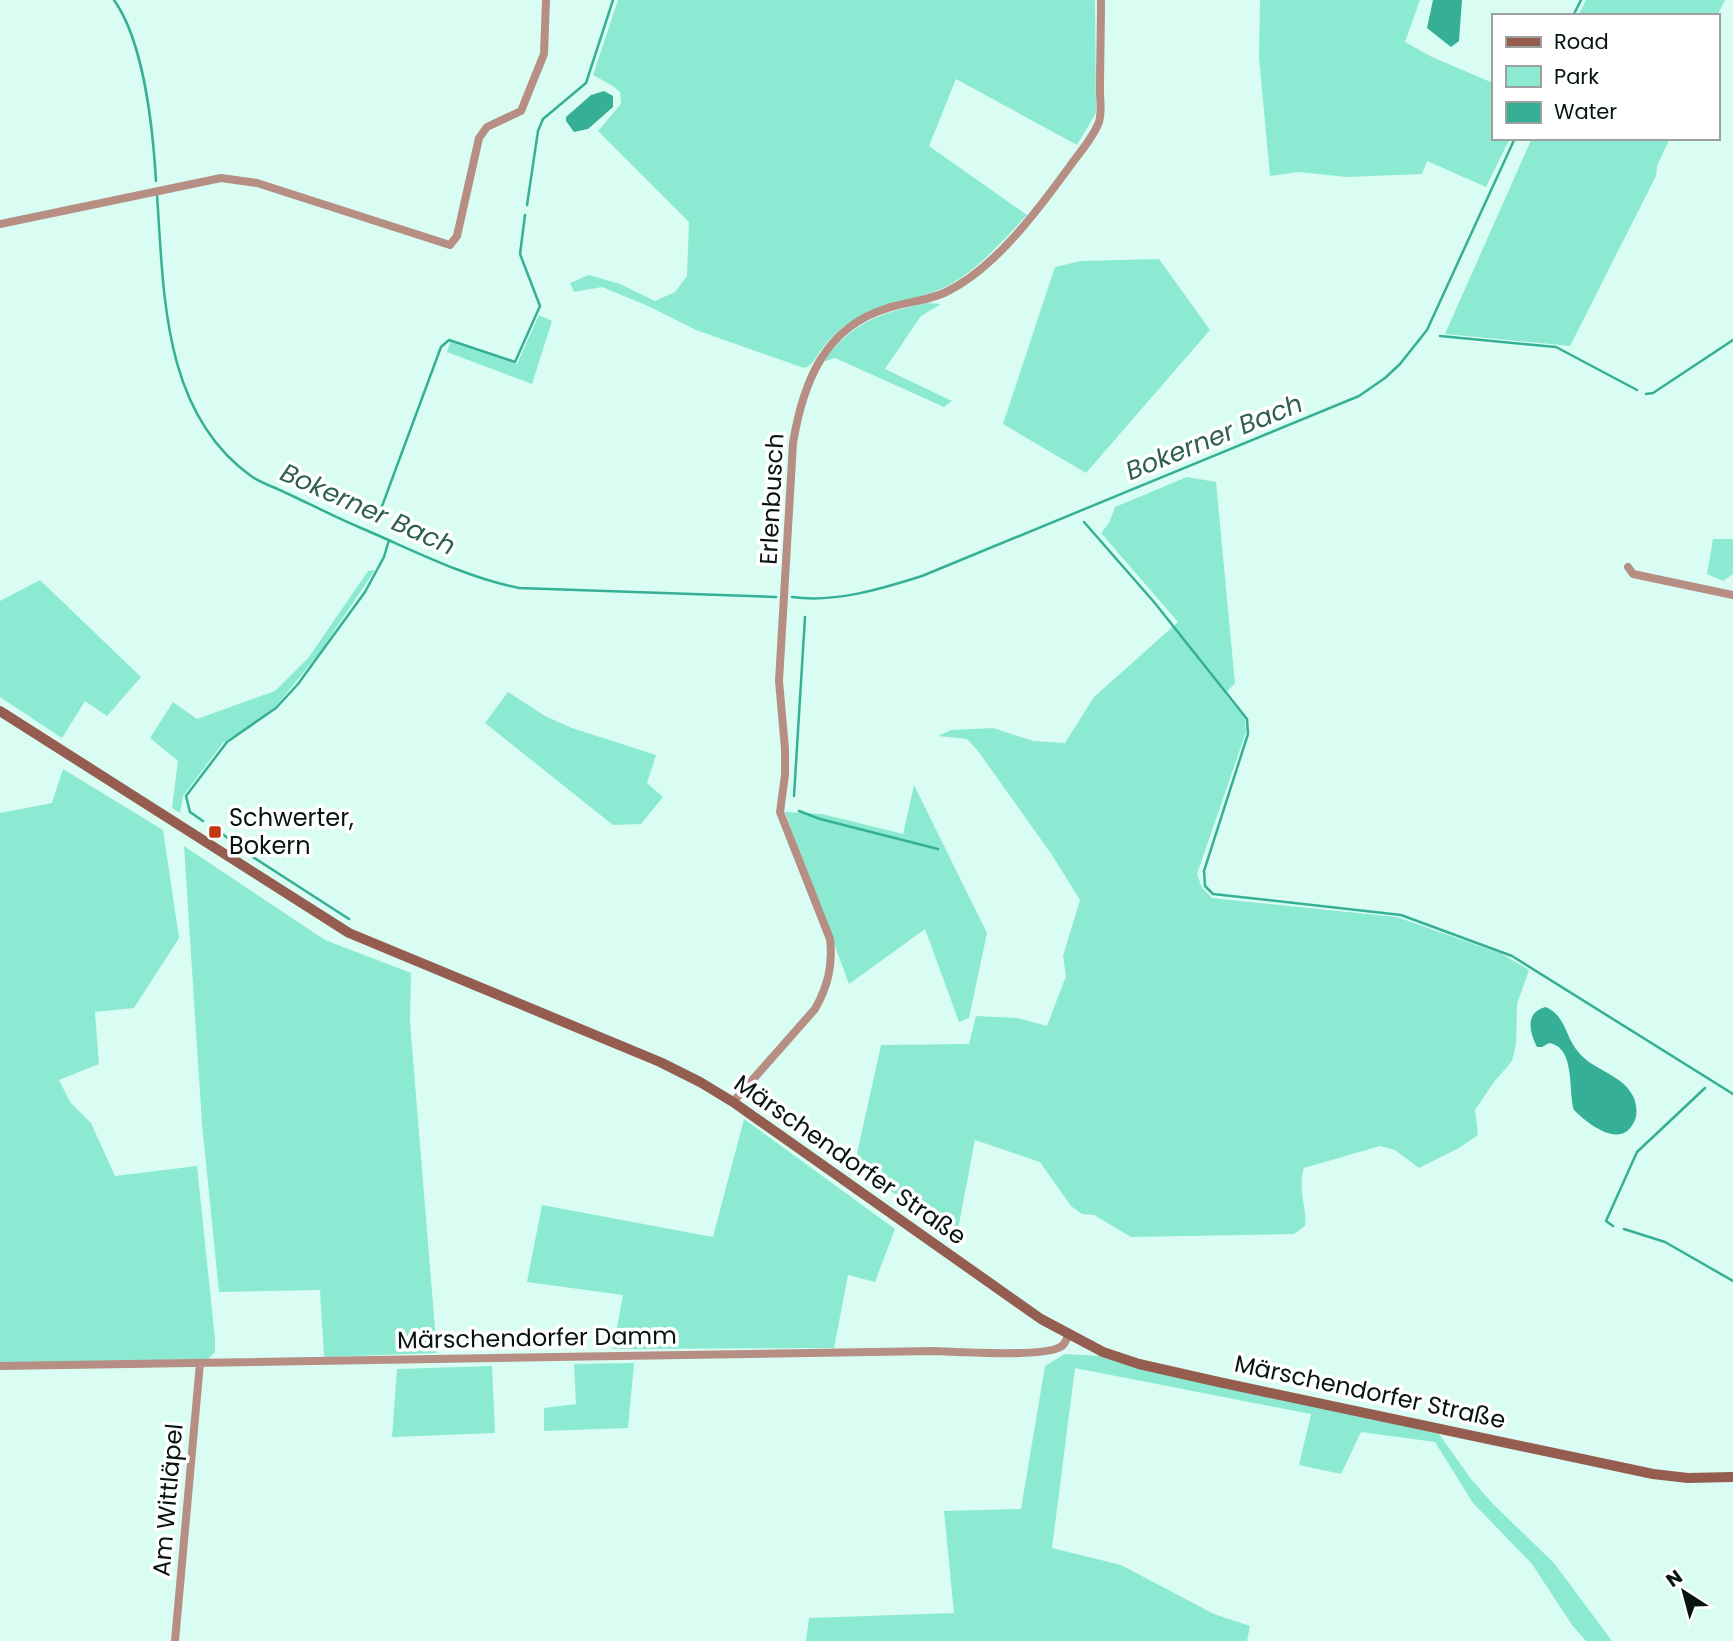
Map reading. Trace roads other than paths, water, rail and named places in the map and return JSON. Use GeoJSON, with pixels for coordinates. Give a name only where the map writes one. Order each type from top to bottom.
{"type":"FeatureCollection","features":[{"type":"Feature","properties":{"kind":"street"},"geometry":{"type":"LineString","coordinates":[[0,224],[221,178],[257,183],[450,245],[457,236],[479,138],[487,127],[521,111],[544,54],[547,0]]}},
{"type":"Feature","properties":{"kind":"street","name":"Erlenbusch"},"geometry":{"type":"LineString","coordinates":[[733,1102],[815,1009],[825,992],[832,956],[830,939],[779,812],[785,775],[779,681],[793,480],[793,443],[806,389],[821,357],[843,333],[870,314],[926,299],[963,282],[980,270],[1035,214],[1090,140],[1100,120],[1101,0]]}},
{"type":"Feature","properties":{"kind":"street"},"geometry":{"type":"LineString","coordinates":[[1628,567],[1633,574],[1733,595]]}},
{"type":"Feature","properties":{"kind":"street","name":"Märschendorfer Straße"},"geometry":{"type":"LineString","coordinates":[[0,711],[349,933],[660,1062],[733,1102],[985,1281],[1068,1336],[1103,1352],[1139,1364],[1618,1467],[1688,1478],[1733,1477]]}},
{"type":"Feature","properties":{"kind":"street","name":"Märschendorfer Damm"},"geometry":{"type":"LineString","coordinates":[[0,1366],[935,1351],[1040,1352],[1057,1349],[1068,1336]]}},
{"type":"Feature","properties":{"kind":"street","name":"Am Wittläpel"},"geometry":{"type":"LineString","coordinates":[[175,1641],[200,1363]]}},
{"type":"Feature","properties":{"kind":"water"},"geometry":{"type":"Polygon","coordinates":[[[1433,0],[1462,0],[1459,41],[1451,47],[1427,28],[1433,0]]]}},
{"type":"Feature","properties":{"kind":"water"},"geometry":{"type":"Polygon","coordinates":[[[604,91],[613,96],[613,107],[588,129],[574,132],[566,117],[591,95],[604,91]]]}},
{"type":"Feature","properties":{"kind":"water"},"geometry":{"type":"Polygon","coordinates":[[[1546,1007],[1562,1022],[1575,1048],[1586,1060],[1616,1078],[1629,1090],[1634,1098],[1636,1111],[1635,1121],[1627,1131],[1612,1134],[1603,1131],[1574,1110],[1569,1071],[1563,1053],[1558,1046],[1549,1043],[1537,1047],[1532,1035],[1532,1018],[1539,1009],[1546,1007]]]}},
{"type":"Feature","properties":{"kind":"waterway","name":"Bokerner Bach"},"geometry":{"type":"LineString","coordinates":[[114,0],[133,39],[140,62],[149,112],[156,181]]}},
{"type":"Feature","properties":{"kind":"waterway"},"geometry":{"type":"LineString","coordinates":[[527,205],[538,131],[543,119],[586,83],[613,0]]}},
{"type":"Feature","properties":{"kind":"waterway","name":"Bokerner Bach"},"geometry":{"type":"LineString","coordinates":[[1574,14],[1581,0]]}},
{"type":"Feature","properties":{"kind":"waterway","name":"Bokerner Bach"},"geometry":{"type":"LineString","coordinates":[[792,597],[841,596],[922,576],[1359,396],[1400,364],[1427,330],[1514,140]]}},
{"type":"Feature","properties":{"kind":"waterway","name":"Bokerner Bach"},"geometry":{"type":"LineString","coordinates":[[157,195],[166,310],[184,385],[200,419],[222,450],[251,476],[439,562],[478,577],[519,588],[776,597]]}},
{"type":"Feature","properties":{"kind":"waterway"},"geometry":{"type":"LineString","coordinates":[[378,517],[441,347],[449,340],[515,362],[540,306],[520,254],[525,215]]}},
{"type":"Feature","properties":{"kind":"waterway"},"geometry":{"type":"LineString","coordinates":[[1440,336],[1556,347],[1637,390]]}},
{"type":"Feature","properties":{"kind":"waterway"},"geometry":{"type":"LineString","coordinates":[[1646,394],[1653,393],[1733,340]]}},
{"type":"Feature","properties":{"kind":"waterway"},"geometry":{"type":"LineString","coordinates":[[1084,522],[1154,602],[1247,719],[1248,734],[1204,871],[1205,886],[1213,894],[1401,915],[1512,956],[1733,1094]]}},
{"type":"Feature","properties":{"kind":"waterway"},"geometry":{"type":"LineString","coordinates":[[203,821],[190,812],[186,796],[227,742],[276,708],[298,684],[365,592],[384,557],[389,540]]}},
{"type":"Feature","properties":{"kind":"waterway"},"geometry":{"type":"LineString","coordinates":[[794,796],[805,617]]}},
{"type":"Feature","properties":{"kind":"waterway"},"geometry":{"type":"LineString","coordinates":[[799,811],[820,819],[938,849]]}},
{"type":"Feature","properties":{"kind":"waterway"},"geometry":{"type":"LineString","coordinates":[[220,832],[234,843]]}},
{"type":"Feature","properties":{"kind":"waterway"},"geometry":{"type":"LineString","coordinates":[[245,852],[349,919]]}},
{"type":"Feature","properties":{"kind":"waterway"},"geometry":{"type":"LineString","coordinates":[[1613,1226],[1606,1221],[1637,1152],[1705,1088]]}},
{"type":"Feature","properties":{"kind":"waterway"},"geometry":{"type":"LineString","coordinates":[[1624,1229],[1665,1242],[1733,1281]]}},
{"type":"Feature","properties":{"kind":"place","name":"Schwerter, Bokern"},"geometry":{"type":"Point","coordinates":[215,832]}}]}
